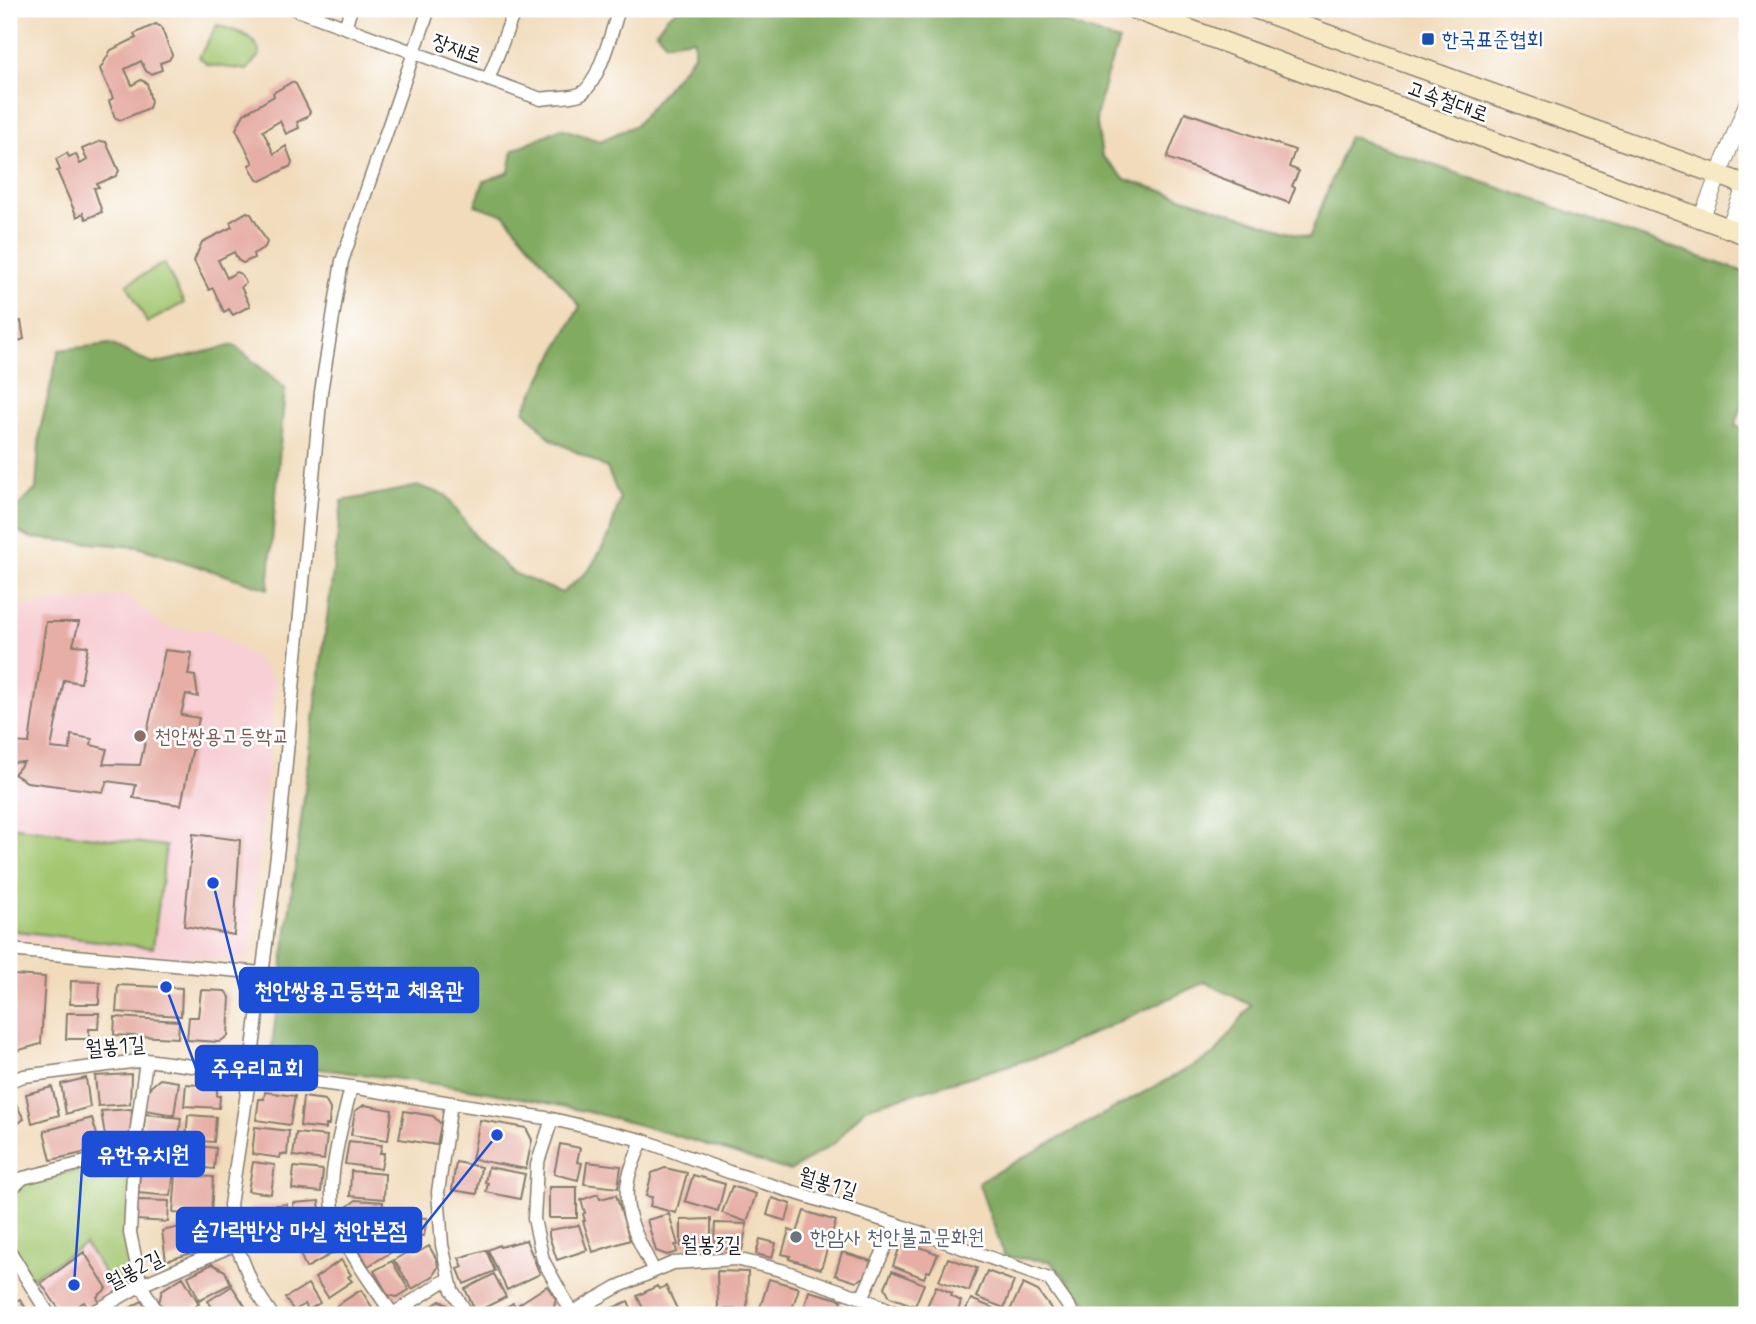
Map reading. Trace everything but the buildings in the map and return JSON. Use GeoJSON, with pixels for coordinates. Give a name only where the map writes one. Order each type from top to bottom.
{"type":"FeatureCollection","features":[{"type":"Feature","properties":{"kind":"main road","name":"고속철대로"},"geometry":{"type":"LineString","coordinates":[[1134,9],[1738,232]]}},
{"type":"Feature","properties":{"kind":"main road","name":"고속철대로"},"geometry":{"type":"LineString","coordinates":[[1256,9],[1747,184]]}},
{"type":"Feature","properties":{"kind":"street","name":"장재로"},"geometry":{"type":"LineString","coordinates":[[295,9],[541,99],[578,95],[587,90],[619,9]]}},
{"type":"Feature","properties":{"kind":"street"},"geometry":{"type":"LineString","coordinates":[[345,27],[351,9]]}},
{"type":"Feature","properties":{"kind":"street","name":"장재로"},"geometry":{"type":"LineString","coordinates":[[413,53],[429,9]]}},
{"type":"Feature","properties":{"kind":"street","name":"장재로"},"geometry":{"type":"LineString","coordinates":[[488,80],[514,9]]}},
{"type":"Feature","properties":{"kind":"street"},"geometry":{"type":"LineString","coordinates":[[272,1315],[253,1286],[236,1244],[230,1205],[250,1073],[278,847],[323,379],[342,261],[413,53]]}},
{"type":"Feature","properties":{"kind":"street"},"geometry":{"type":"LineString","coordinates":[[1700,219],[1747,104]]}},
{"type":"Feature","properties":{"kind":"street"},"geometry":{"type":"LineString","coordinates":[[1738,232],[1747,184]]}},
{"type":"Feature","properties":{"kind":"street"},"geometry":{"type":"LineString","coordinates":[[9,950],[262,973]]}},
{"type":"Feature","properties":{"kind":"street"},"geometry":{"type":"LineString","coordinates":[[146,1060],[134,1150],[130,1233],[141,1285],[159,1315]]}},
{"type":"Feature","properties":{"kind":"street","name":"월봉1길"},"geometry":{"type":"LineString","coordinates":[[9,1081],[24,1076],[146,1060],[351,1087],[552,1119],[642,1140],[729,1172],[896,1224],[1049,1279],[1071,1310],[1070,1315]]}},
{"type":"Feature","properties":{"kind":"street"},"geometry":{"type":"LineString","coordinates":[[351,1087],[335,1161],[331,1196],[338,1230],[392,1315],[449,1278]]}},
{"type":"Feature","properties":{"kind":"street"},"geometry":{"type":"LineString","coordinates":[[452,1103],[438,1192],[442,1245],[449,1278],[452,1290],[468,1315]]}},
{"type":"Feature","properties":{"kind":"street"},"geometry":{"type":"LineString","coordinates":[[552,1119],[537,1165],[534,1219],[543,1260],[571,1315]]}},
{"type":"Feature","properties":{"kind":"street"},"geometry":{"type":"LineString","coordinates":[[642,1140],[628,1178],[626,1207],[637,1238],[654,1271]]}},
{"type":"Feature","properties":{"kind":"street"},"geometry":{"type":"LineString","coordinates":[[9,1191],[23,1178],[134,1150]]}},
{"type":"Feature","properties":{"kind":"street"},"geometry":{"type":"LineString","coordinates":[[862,1298],[896,1224]]}},
{"type":"Feature","properties":{"kind":"street","name":"월봉2길"},"geometry":{"type":"LineString","coordinates":[[89,1315],[141,1285],[236,1244]]}},
{"type":"Feature","properties":{"kind":"street"},"geometry":{"type":"LineString","coordinates":[[9,1250],[49,1315]]}},
{"type":"Feature","properties":{"kind":"street","name":"월봉3길"},"geometry":{"type":"LineString","coordinates":[[571,1315],[617,1287],[673,1263],[736,1259],[781,1270],[862,1298],[901,1315]]}},
{"type":"Feature","properties":{"kind":"shaded area","name":"천안쌍용고등학교"},"geometry":{"type":"Polygon","coordinates":[[[123,595],[167,628],[213,631],[257,659],[276,682],[249,960],[133,954],[9,937],[9,608],[123,595]]]}},
{"type":"Feature","properties":{"kind":"shaded area"},"geometry":{"type":"Polygon","coordinates":[[[85,1244],[117,1293],[78,1315],[58,1315],[31,1278],[85,1244]]]}},
{"type":"Feature","properties":{"kind":"green space"},"geometry":{"type":"Polygon","coordinates":[[[678,9],[1027,9],[1119,41],[1106,77],[1096,118],[1102,156],[1125,179],[1309,238],[1349,136],[1747,273],[1747,394],[1735,425],[1747,430],[1747,1315],[1083,1315],[1086,1301],[1050,1261],[1005,1257],[978,1182],[1215,1054],[1251,1005],[1205,982],[1050,1053],[865,1108],[836,1142],[790,1171],[602,1115],[468,1089],[287,1065],[271,1054],[342,501],[419,486],[446,495],[477,539],[513,573],[562,593],[589,570],[609,536],[620,499],[607,468],[551,439],[524,410],[580,306],[505,215],[475,205],[484,181],[509,172],[513,150],[561,128],[600,141],[636,125],[694,55],[694,39],[666,43],[656,32],[666,18],[678,9]]]}},
{"type":"Feature","properties":{"kind":"green space"},"geometry":{"type":"Polygon","coordinates":[[[217,25],[249,37],[257,47],[260,54],[247,70],[208,65],[199,57],[217,25]]]}},
{"type":"Feature","properties":{"kind":"green space"},"geometry":{"type":"Polygon","coordinates":[[[164,263],[184,303],[147,323],[127,284],[164,263]]]}},
{"type":"Feature","properties":{"kind":"green space"},"geometry":{"type":"Polygon","coordinates":[[[110,344],[153,364],[234,345],[285,388],[268,589],[138,547],[31,538],[9,527],[9,515],[36,489],[40,430],[59,350],[110,344]]]}},
{"type":"Feature","properties":{"kind":"green space"},"geometry":{"type":"Polygon","coordinates":[[[9,826],[166,846],[153,948],[9,930],[9,826]]]}},
{"type":"Feature","properties":{"kind":"green space"},"geometry":{"type":"Polygon","coordinates":[[[124,1159],[129,1162],[137,1281],[117,1293],[85,1244],[31,1278],[9,1241],[9,1198],[26,1182],[124,1159]]]}},
{"type":"Feature","properties":{"kind":"place","name":"한국표준협회"},"geometry":{"type":"Point","coordinates":[1428,39]}},
{"type":"Feature","properties":{"kind":"place","name":"천안쌍용고등학교"},"geometry":{"type":"Point","coordinates":[140,736]}},
{"type":"Feature","properties":{"kind":"place","name":"천안쌍용고등학교 체육관"},"geometry":{"type":"Point","coordinates":[213,883]}},
{"type":"Feature","properties":{"kind":"place","name":"주우리교회"},"geometry":{"type":"Point","coordinates":[166,987]}},
{"type":"Feature","properties":{"kind":"place","name":"숟가락반상 마실 천안본점"},"geometry":{"type":"Point","coordinates":[497,1135]}},
{"type":"Feature","properties":{"kind":"place","name":"한암사 천안불교문화원"},"geometry":{"type":"Point","coordinates":[796,1237]}},
{"type":"Feature","properties":{"kind":"place","name":"유한유치원"},"geometry":{"type":"Point","coordinates":[74,1285]}}]}
